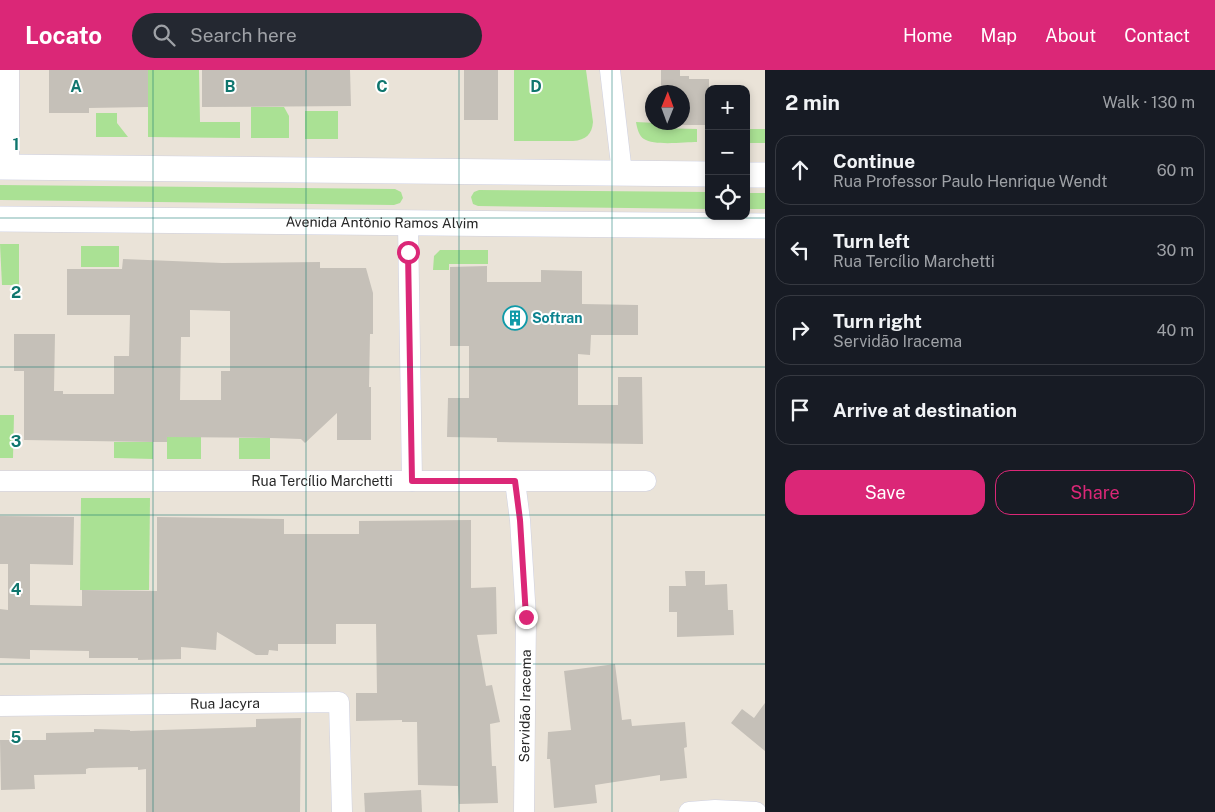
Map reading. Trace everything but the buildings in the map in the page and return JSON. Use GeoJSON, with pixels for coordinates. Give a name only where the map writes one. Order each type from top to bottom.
{"type":"FeatureCollection","features":[{"type":"Feature","properties":{"kind":"street"},"geometry":{"type":"LineString","coordinates":[[9,70],[4,167],[705,174]]}},
{"type":"Feature","properties":{"kind":"street"},"geometry":{"type":"LineString","coordinates":[[610,70],[622,173]]}},
{"type":"Feature","properties":{"kind":"street"},"geometry":{"type":"LineString","coordinates":[[750,175],[765,175]]}},
{"type":"Feature","properties":{"kind":"street","name":"Avenida Antônio Ramos Alvim"},"geometry":{"type":"LineString","coordinates":[[0,219],[765,226]]}},
{"type":"Feature","properties":{"kind":"street"},"geometry":{"type":"LineString","coordinates":[[408,223],[412,481]]}},
{"type":"Feature","properties":{"kind":"street","name":"Rua Tercílio Marchetti"},"geometry":{"type":"LineString","coordinates":[[0,480],[646,481]]}},
{"type":"Feature","properties":{"kind":"street","name":"Servidão Iracema"},"geometry":{"type":"LineString","coordinates":[[515,481],[520,520],[526,617],[524,812]]}},
{"type":"Feature","properties":{"kind":"street","name":"Rua Jacyra"},"geometry":{"type":"LineString","coordinates":[[0,706],[339,702],[342,812]]}},
{"type":"Feature","properties":{"kind":"street"},"geometry":{"type":"LineString","coordinates":[[689,812],[715,810],[756,812]]}},
{"type":"Feature","properties":{"kind":"green space"},"geometry":{"type":"Polygon","coordinates":[[[148,70],[199,70],[200,122],[240,122],[240,138],[148,137],[148,70]]]}},
{"type":"Feature","properties":{"kind":"green space"},"geometry":{"type":"Polygon","coordinates":[[[514,70],[586,70],[593,122],[588,136],[573,141],[514,141],[514,70]]]}},
{"type":"Feature","properties":{"kind":"green space"},"geometry":{"type":"Polygon","coordinates":[[[251,107],[284,107],[289,116],[289,138],[251,138],[251,107]]]}},
{"type":"Feature","properties":{"kind":"green space"},"geometry":{"type":"Polygon","coordinates":[[[305,111],[338,111],[338,139],[305,139],[305,111]]]}},
{"type":"Feature","properties":{"kind":"green space"},"geometry":{"type":"Polygon","coordinates":[[[96,113],[117,113],[117,123],[128,137],[96,137],[96,113]]]}},
{"type":"Feature","properties":{"kind":"green space"},"geometry":{"type":"Polygon","coordinates":[[[636,122],[645,122],[645,130],[697,129],[697,142],[662,143],[649,141],[641,136],[636,122]]]}},
{"type":"Feature","properties":{"kind":"green space"},"geometry":{"type":"Polygon","coordinates":[[[750,129],[765,129],[765,143],[750,143],[750,129]]]}},
{"type":"Feature","properties":{"kind":"green space"},"geometry":{"type":"Polygon","coordinates":[[[0,185],[395,189],[401,192],[403,198],[400,203],[394,205],[0,200],[0,185]]]}},
{"type":"Feature","properties":{"kind":"green space"},"geometry":{"type":"Polygon","coordinates":[[[479,190],[705,192],[705,209],[478,206],[473,204],[471,197],[474,192],[479,190]]]}},
{"type":"Feature","properties":{"kind":"green space"},"geometry":{"type":"Polygon","coordinates":[[[750,193],[765,193],[765,209],[750,209],[750,193]]]}},
{"type":"Feature","properties":{"kind":"green space"},"geometry":{"type":"Polygon","coordinates":[[[0,244],[19,244],[19,285],[2,285],[0,244]]]}},
{"type":"Feature","properties":{"kind":"green space"},"geometry":{"type":"Polygon","coordinates":[[[81,246],[119,246],[119,267],[81,267],[81,246]]]}},
{"type":"Feature","properties":{"kind":"green space"},"geometry":{"type":"Polygon","coordinates":[[[440,250],[488,250],[488,264],[449,264],[449,270],[433,270],[434,256],[440,250]]]}},
{"type":"Feature","properties":{"kind":"green space"},"geometry":{"type":"Polygon","coordinates":[[[0,415],[14,415],[13,458],[0,458],[0,415]]]}},
{"type":"Feature","properties":{"kind":"green space"},"geometry":{"type":"Polygon","coordinates":[[[167,437],[201,437],[201,459],[167,459],[167,437]]]}},
{"type":"Feature","properties":{"kind":"green space"},"geometry":{"type":"Polygon","coordinates":[[[239,438],[270,438],[270,459],[239,459],[239,438]]]}},
{"type":"Feature","properties":{"kind":"green space"},"geometry":{"type":"Polygon","coordinates":[[[114,442],[153,442],[153,459],[114,458],[114,442]]]}},
{"type":"Feature","properties":{"kind":"green space"},"geometry":{"type":"Polygon","coordinates":[[[81,498],[150,498],[149,590],[80,590],[81,498]]]}},
{"type":"Feature","properties":{"kind":"place","name":"Softran"},"geometry":{"type":"Point","coordinates":[515,318]}},
{"type":"Feature","properties":{"kind":"route"},"geometry":{"type":"LineString","coordinates":[[408,252],[412,481],[515,481],[520,520],[526,617]]}}]}
